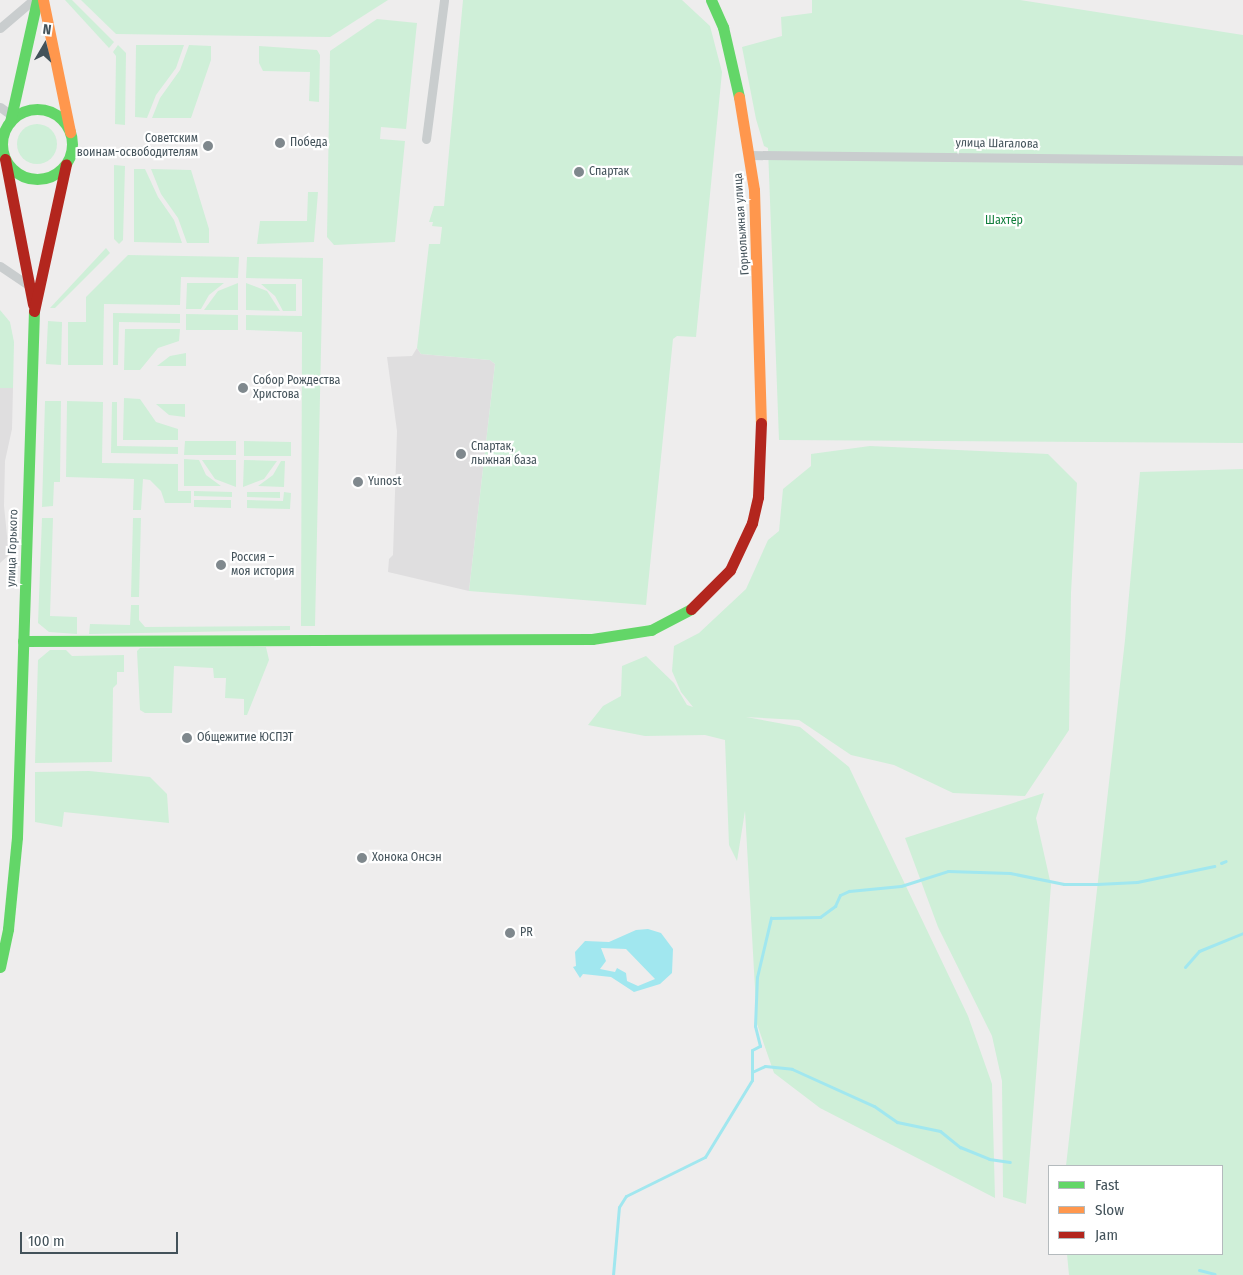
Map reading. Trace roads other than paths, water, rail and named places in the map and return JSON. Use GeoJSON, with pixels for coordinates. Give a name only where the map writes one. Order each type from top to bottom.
{"type":"FeatureCollection","features":[{"type":"Feature","properties":{"kind":"main road"},"geometry":{"type":"LineString","coordinates":[[35,0],[2,139],[2,158],[19,174],[39,179],[54,175],[66,164],[71,149],[70,132],[43,0]]}},
{"type":"Feature","properties":{"kind":"main road","name":"Горнолыжная улица"},"geometry":{"type":"LineString","coordinates":[[23,641],[535,641],[622,637],[644,631],[687,612],[710,593],[730,570],[752,523],[758,497],[762,451],[759,278],[750,155],[722,26],[711,0]]}},
{"type":"Feature","properties":{"kind":"main road"},"geometry":{"type":"LineString","coordinates":[[7,121],[25,112],[43,110],[54,114],[70,132]]}},
{"type":"Feature","properties":{"kind":"main road","name":"улица Горького"},"geometry":{"type":"LineString","coordinates":[[2,158],[34,309]]}},
{"type":"Feature","properties":{"kind":"main road","name":"улица Горького"},"geometry":{"type":"LineString","coordinates":[[0,967],[8,929],[17,837],[34,309],[66,164]]}},
{"type":"Feature","properties":{"kind":"street"},"geometry":{"type":"LineString","coordinates":[[0,28],[35,0]]}},
{"type":"Feature","properties":{"kind":"street"},"geometry":{"type":"LineString","coordinates":[[426,139],[444,0]]}},
{"type":"Feature","properties":{"kind":"street"},"geometry":{"type":"LineString","coordinates":[[0,107],[7,121]]}},
{"type":"Feature","properties":{"kind":"street","name":"улица Шагалова"},"geometry":{"type":"LineString","coordinates":[[750,155],[1243,160]]}},
{"type":"Feature","properties":{"kind":"street"},"geometry":{"type":"LineString","coordinates":[[0,266],[30,286]]}},
{"type":"Feature","properties":{"kind":"water"},"geometry":{"type":"Polygon","coordinates":[[[648,929],[661,933],[673,949],[672,973],[660,984],[634,992],[611,977],[583,974],[580,978],[573,967],[576,966],[575,952],[585,941],[609,942],[636,930],[648,929]],[[601,948],[606,961],[600,969],[615,972],[617,968],[626,973],[627,981],[638,986],[655,979],[626,949],[601,948]]]}},
{"type":"Feature","properties":{"kind":"waterway"},"geometry":{"type":"LineString","coordinates":[[1221,863],[1226,861]]}},
{"type":"Feature","properties":{"kind":"waterway"},"geometry":{"type":"LineString","coordinates":[[613,1275],[619,1207],[626,1196],[705,1157],[752,1080],[752,1050],[760,1046],[755,1026],[757,977],[771,918],[820,917],[835,906],[840,895],[849,891],[901,886],[948,871],[1010,873],[1064,884],[1097,884],[1137,882],[1214,866]]}},
{"type":"Feature","properties":{"kind":"waterway"},"geometry":{"type":"LineString","coordinates":[[1185,967],[1199,951],[1243,933]]}},
{"type":"Feature","properties":{"kind":"waterway"},"geometry":{"type":"LineString","coordinates":[[752,1072],[765,1066],[792,1069],[874,1106],[897,1122],[940,1131],[960,1147],[989,1159],[1010,1162]]}},
{"type":"Feature","properties":{"kind":"waterway"},"geometry":{"type":"LineString","coordinates":[[1199,1270],[1215,1274]]}},
{"type":"Feature","properties":{"kind":"place","name":"Победа"},"geometry":{"type":"Point","coordinates":[280,143]}},
{"type":"Feature","properties":{"kind":"place","name":"Советским воинам-освободителям"},"geometry":{"type":"Point","coordinates":[208,146]}},
{"type":"Feature","properties":{"kind":"place","name":"Спартак"},"geometry":{"type":"Point","coordinates":[579,172]}},
{"type":"Feature","properties":{"kind":"place","name":"Собор Рождества Христова"},"geometry":{"type":"Point","coordinates":[243,388]}},
{"type":"Feature","properties":{"kind":"place","name":"Спартак, лыжная база"},"geometry":{"type":"Point","coordinates":[461,454]}},
{"type":"Feature","properties":{"kind":"place","name":"Yunost"},"geometry":{"type":"Point","coordinates":[358,482]}},
{"type":"Feature","properties":{"kind":"place","name":"Россия – моя история"},"geometry":{"type":"Point","coordinates":[221,565]}},
{"type":"Feature","properties":{"kind":"place","name":"Общежитие ЮСПЭТ"},"geometry":{"type":"Point","coordinates":[187,738]}},
{"type":"Feature","properties":{"kind":"place","name":"Хонока Онсэн"},"geometry":{"type":"Point","coordinates":[362,858]}},
{"type":"Feature","properties":{"kind":"place","name":"PR"},"geometry":{"type":"Point","coordinates":[510,933]}},
{"type":"Feature","properties":{"kind":"park label","name":"Шахтёр"},"geometry":{"type":"Point","coordinates":[1004,221]}}]}
